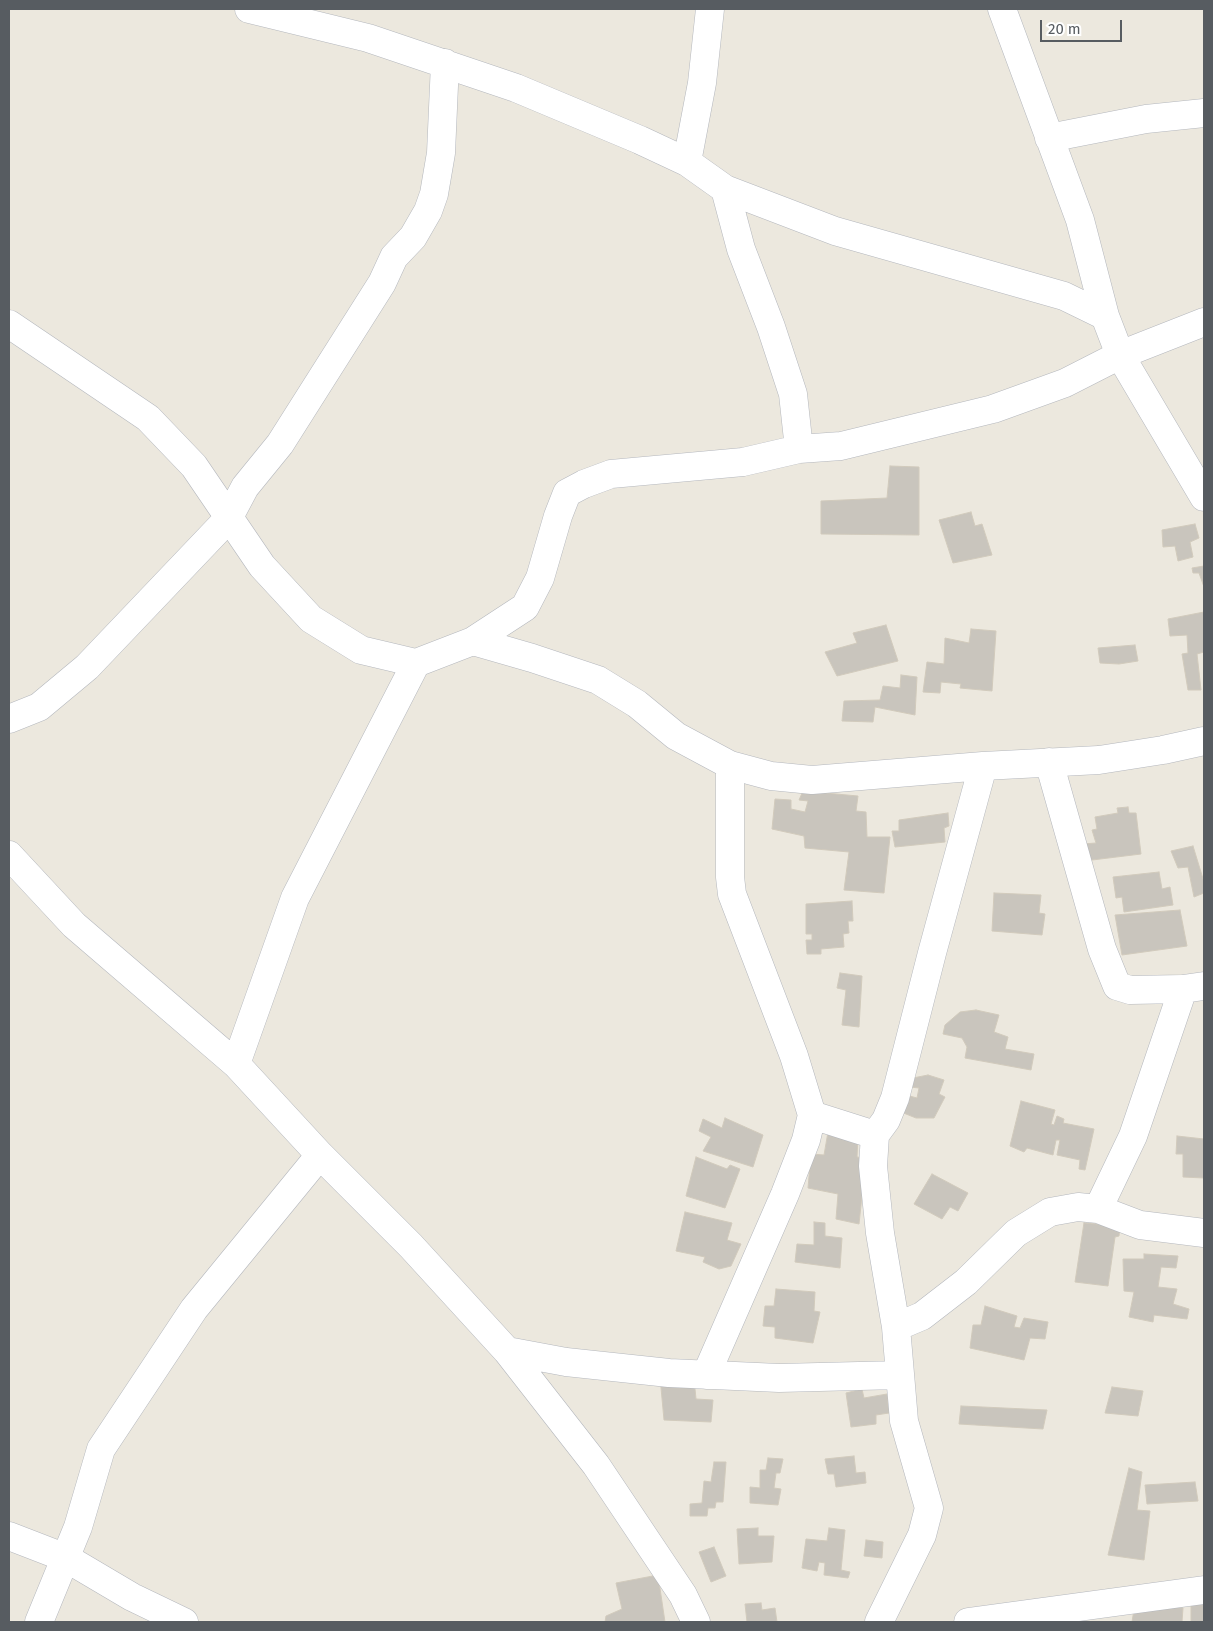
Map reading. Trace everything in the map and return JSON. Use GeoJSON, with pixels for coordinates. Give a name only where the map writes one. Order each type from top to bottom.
{"type":"FeatureCollection","features":[{"type":"Feature","properties":{"kind":"street"},"geometry":{"type":"LineString","coordinates":[[249,9],[368,38],[525,92],[687,162],[725,189],[834,231],[1064,296],[1105,316]]}},
{"type":"Feature","properties":{"kind":"street"},"geometry":{"type":"LineString","coordinates":[[687,162],[702,83],[710,9]]}},
{"type":"Feature","properties":{"kind":"street"},"geometry":{"type":"LineString","coordinates":[[1002,9],[1080,220],[1105,316],[1120,355],[1204,497]]}},
{"type":"Feature","properties":{"kind":"street"},"geometry":{"type":"LineString","coordinates":[[9,720],[39,707],[87,667],[228,519],[245,487],[280,444],[382,283],[394,257],[413,237],[428,211],[434,194],[440,153],[444,63]]}},
{"type":"Feature","properties":{"kind":"street"},"geometry":{"type":"LineString","coordinates":[[1049,138],[1146,119],[1204,113]]}},
{"type":"Feature","properties":{"kind":"street"},"geometry":{"type":"LineString","coordinates":[[725,189],[741,249],[772,327],[793,394],[799,450]]}},
{"type":"Feature","properties":{"kind":"street"},"geometry":{"type":"LineString","coordinates":[[9,324],[148,418],[194,466],[228,519],[262,566],[311,619],[361,650],[416,663],[473,641],[525,607],[540,578],[558,516],[567,493],[611,474],[743,462],[799,450],[841,446],[993,409],[1065,383],[1120,355],[1204,322]]}},
{"type":"Feature","properties":{"kind":"street"},"geometry":{"type":"LineString","coordinates":[[473,641],[598,680],[637,704],[676,736],[730,765],[771,776],[812,780],[984,766],[1099,760],[1163,750],[1204,741]]}},
{"type":"Feature","properties":{"kind":"street"},"geometry":{"type":"LineString","coordinates":[[236,1064],[295,898],[416,663]]}},
{"type":"Feature","properties":{"kind":"street"},"geometry":{"type":"LineString","coordinates":[[1049,762],[1102,949],[1117,986],[1130,990],[1193,988],[1134,1136],[1098,1209]]}},
{"type":"Feature","properties":{"kind":"street"},"geometry":{"type":"LineString","coordinates":[[706,1375],[785,1194],[806,1140],[812,1115],[794,1056],[732,894],[730,876],[730,765]]}},
{"type":"Feature","properties":{"kind":"street"},"geometry":{"type":"LineString","coordinates":[[879,1622],[922,1535],[930,1508],[904,1421],[896,1327],[879,1223],[873,1166],[875,1135],[886,1120],[895,1098],[932,953],[984,766]]}},
{"type":"Feature","properties":{"kind":"street"},"geometry":{"type":"LineString","coordinates":[[9,855],[74,925],[236,1064],[320,1155],[411,1246],[507,1350],[596,1465],[683,1595],[696,1622]]}},
{"type":"Feature","properties":{"kind":"street"},"geometry":{"type":"LineString","coordinates":[[812,1115],[875,1135]]}},
{"type":"Feature","properties":{"kind":"street"},"geometry":{"type":"LineString","coordinates":[[39,1622],[78,1527],[101,1448],[194,1308],[320,1155]]}},
{"type":"Feature","properties":{"kind":"street"},"geometry":{"type":"LineString","coordinates":[[896,1327],[922,1316],[966,1282],[1016,1233],[1050,1212],[1078,1207],[1098,1209],[1140,1225],[1204,1233]]}},
{"type":"Feature","properties":{"kind":"street"},"geometry":{"type":"LineString","coordinates":[[507,1350],[566,1362],[706,1375],[779,1378],[899,1375]]}},
{"type":"Feature","properties":{"kind":"street"},"geometry":{"type":"LineString","coordinates":[[9,1536],[66,1558],[132,1598],[184,1622]]}},
{"type":"Feature","properties":{"kind":"street"},"geometry":{"type":"LineString","coordinates":[[968,1622],[1155,1595],[1204,1590]]}},
{"type":"Feature","properties":{"kind":"building"},"geometry":{"type":"Polygon","coordinates":[[[890,466],[919,467],[919,535],[821,534],[821,501],[887,498],[890,466]]]}},
{"type":"Feature","properties":{"kind":"building"},"geometry":{"type":"Polygon","coordinates":[[[971,512],[975,526],[982,524],[992,555],[953,563],[939,520],[971,512]]]}},
{"type":"Feature","properties":{"kind":"building"},"geometry":{"type":"Polygon","coordinates":[[[1195,524],[1199,538],[1190,542],[1193,557],[1178,561],[1175,546],[1163,547],[1162,530],[1195,524]]]}},
{"type":"Feature","properties":{"kind":"building"},"geometry":{"type":"Polygon","coordinates":[[[1204,566],[1204,587],[1199,573],[1193,573],[1192,568],[1204,566]]]}},
{"type":"Feature","properties":{"kind":"building"},"geometry":{"type":"Polygon","coordinates":[[[1204,612],[1204,652],[1197,654],[1201,690],[1188,690],[1182,654],[1188,653],[1187,635],[1170,636],[1168,619],[1204,612]]]}},
{"type":"Feature","properties":{"kind":"building"},"geometry":{"type":"Polygon","coordinates":[[[886,625],[898,661],[837,676],[825,652],[857,643],[853,633],[886,625]]]}},
{"type":"Feature","properties":{"kind":"building"},"geometry":{"type":"Polygon","coordinates":[[[971,629],[996,631],[992,691],[960,688],[961,684],[941,682],[940,693],[923,692],[927,662],[944,664],[945,638],[969,643],[971,629]]]}},
{"type":"Feature","properties":{"kind":"building"},"geometry":{"type":"Polygon","coordinates":[[[1135,645],[1138,661],[1119,664],[1100,663],[1098,648],[1135,645]]]}},
{"type":"Feature","properties":{"kind":"building"},"geometry":{"type":"Polygon","coordinates":[[[901,675],[917,677],[915,715],[875,707],[873,722],[842,721],[844,701],[880,700],[883,686],[900,688],[901,675]]]}},
{"type":"Feature","properties":{"kind":"building"},"geometry":{"type":"Polygon","coordinates":[[[803,791],[858,796],[856,811],[866,812],[867,837],[890,837],[884,893],[844,890],[849,852],[805,848],[804,836],[772,829],[775,799],[791,800],[791,809],[805,812],[808,801],[799,800],[803,791]]]}},
{"type":"Feature","properties":{"kind":"building"},"geometry":{"type":"Polygon","coordinates":[[[1128,807],[1129,813],[1136,813],[1141,854],[1084,861],[1082,844],[1096,843],[1092,830],[1097,829],[1095,817],[1118,813],[1117,808],[1128,807]]]}},
{"type":"Feature","properties":{"kind":"building"},"geometry":{"type":"Polygon","coordinates":[[[948,813],[949,826],[944,828],[945,842],[895,847],[892,831],[899,831],[899,820],[948,813]]]}},
{"type":"Feature","properties":{"kind":"building"},"geometry":{"type":"Polygon","coordinates":[[[1193,846],[1204,882],[1204,893],[1194,897],[1188,867],[1178,868],[1171,851],[1193,846]]]}},
{"type":"Feature","properties":{"kind":"building"},"geometry":{"type":"Polygon","coordinates":[[[1159,872],[1162,889],[1170,887],[1173,905],[1124,912],[1122,897],[1116,898],[1113,877],[1159,872]]]}},
{"type":"Feature","properties":{"kind":"building"},"geometry":{"type":"Polygon","coordinates":[[[994,893],[1041,895],[1039,913],[1045,914],[1042,935],[992,931],[994,893]]]}},
{"type":"Feature","properties":{"kind":"building"},"geometry":{"type":"Polygon","coordinates":[[[852,901],[853,921],[848,921],[849,933],[843,934],[844,947],[821,949],[821,954],[807,954],[806,940],[812,940],[812,934],[806,934],[806,904],[852,901]]]}},
{"type":"Feature","properties":{"kind":"building"},"geometry":{"type":"Polygon","coordinates":[[[1180,910],[1187,946],[1122,955],[1115,915],[1180,910]]]}},
{"type":"Feature","properties":{"kind":"building"},"geometry":{"type":"Polygon","coordinates":[[[840,973],[862,976],[859,1027],[842,1025],[846,990],[837,988],[840,973]]]}},
{"type":"Feature","properties":{"kind":"building"},"geometry":{"type":"Polygon","coordinates":[[[976,1010],[999,1015],[994,1032],[1008,1037],[1005,1049],[1034,1054],[1031,1070],[965,1058],[967,1047],[962,1038],[943,1034],[945,1025],[960,1012],[976,1010]]]}},
{"type":"Feature","properties":{"kind":"building"},"geometry":{"type":"Polygon","coordinates":[[[928,1075],[944,1080],[939,1094],[945,1097],[934,1118],[916,1118],[901,1112],[902,1094],[917,1098],[919,1088],[910,1087],[913,1078],[928,1075]]]}},
{"type":"Feature","properties":{"kind":"building"},"geometry":{"type":"Polygon","coordinates":[[[1021,1101],[1055,1110],[1051,1124],[1054,1125],[1057,1116],[1064,1119],[1063,1123],[1094,1129],[1085,1170],[1079,1169],[1080,1160],[1057,1155],[1060,1140],[1056,1140],[1053,1155],[1027,1148],[1024,1152],[1010,1146],[1021,1101]]]}},
{"type":"Feature","properties":{"kind":"building"},"geometry":{"type":"Polygon","coordinates":[[[725,1118],[763,1135],[753,1167],[703,1151],[711,1137],[699,1131],[703,1119],[722,1128],[725,1118]]]}},
{"type":"Feature","properties":{"kind":"building"},"geometry":{"type":"Polygon","coordinates":[[[828,1132],[858,1137],[857,1157],[866,1158],[859,1224],[836,1219],[838,1194],[808,1188],[811,1154],[824,1155],[828,1132]]]}},
{"type":"Feature","properties":{"kind":"building"},"geometry":{"type":"Polygon","coordinates":[[[1177,1136],[1204,1139],[1204,1178],[1183,1177],[1183,1154],[1176,1154],[1177,1136]]]}},
{"type":"Feature","properties":{"kind":"building"},"geometry":{"type":"Polygon","coordinates":[[[696,1157],[727,1169],[730,1165],[740,1169],[725,1208],[686,1196],[696,1157]]]}},
{"type":"Feature","properties":{"kind":"building"},"geometry":{"type":"Polygon","coordinates":[[[932,1174],[968,1193],[958,1211],[950,1207],[942,1219],[914,1204],[932,1174]]]}},
{"type":"Feature","properties":{"kind":"building"},"geometry":{"type":"Polygon","coordinates":[[[685,1212],[732,1223],[727,1240],[741,1244],[731,1266],[719,1269],[703,1262],[705,1257],[676,1251],[685,1212]]]}},
{"type":"Feature","properties":{"kind":"building"},"geometry":{"type":"Polygon","coordinates":[[[814,1222],[825,1223],[825,1236],[842,1238],[840,1268],[795,1262],[797,1244],[814,1245],[814,1222]]]}},
{"type":"Feature","properties":{"kind":"building"},"geometry":{"type":"Polygon","coordinates":[[[1084,1223],[1120,1226],[1119,1236],[1115,1237],[1108,1286],[1075,1282],[1084,1223]]]}},
{"type":"Feature","properties":{"kind":"building"},"geometry":{"type":"Polygon","coordinates":[[[1144,1254],[1178,1256],[1176,1268],[1161,1267],[1158,1287],[1177,1289],[1173,1304],[1189,1309],[1187,1319],[1154,1315],[1153,1322],[1129,1317],[1134,1292],[1124,1291],[1123,1259],[1144,1259],[1144,1254]]]}},
{"type":"Feature","properties":{"kind":"building"},"geometry":{"type":"Polygon","coordinates":[[[776,1289],[815,1292],[814,1311],[820,1312],[813,1343],[775,1338],[775,1327],[763,1326],[765,1306],[774,1306],[776,1289]]]}},
{"type":"Feature","properties":{"kind":"building"},"geometry":{"type":"Polygon","coordinates":[[[985,1306],[1017,1316],[1014,1327],[1020,1328],[1024,1318],[1048,1322],[1045,1339],[1030,1338],[1024,1360],[970,1348],[973,1325],[981,1325],[985,1306]]]}},
{"type":"Feature","properties":{"kind":"building"},"geometry":{"type":"Polygon","coordinates":[[[660,1377],[694,1379],[696,1399],[713,1400],[711,1422],[664,1420],[660,1377]]]}},
{"type":"Feature","properties":{"kind":"building"},"geometry":{"type":"Polygon","coordinates":[[[1112,1387],[1143,1391],[1138,1416],[1105,1413],[1112,1387]]]}},
{"type":"Feature","properties":{"kind":"building"},"geometry":{"type":"Polygon","coordinates":[[[862,1389],[864,1398],[887,1394],[889,1413],[876,1415],[876,1424],[851,1427],[846,1393],[862,1389]]]}},
{"type":"Feature","properties":{"kind":"building"},"geometry":{"type":"Polygon","coordinates":[[[961,1406],[1047,1410],[1043,1429],[959,1424],[961,1406]]]}},
{"type":"Feature","properties":{"kind":"building"},"geometry":{"type":"Polygon","coordinates":[[[854,1456],[856,1473],[865,1472],[866,1483],[836,1487],[834,1474],[828,1474],[825,1459],[854,1456]]]}},
{"type":"Feature","properties":{"kind":"building"},"geometry":{"type":"Polygon","coordinates":[[[768,1458],[783,1459],[780,1473],[776,1473],[774,1488],[781,1489],[778,1505],[750,1503],[750,1487],[760,1488],[760,1470],[766,1470],[768,1458]]]}},
{"type":"Feature","properties":{"kind":"building"},"geometry":{"type":"Polygon","coordinates":[[[714,1462],[726,1462],[723,1502],[716,1502],[715,1508],[708,1508],[707,1516],[690,1516],[690,1504],[702,1503],[704,1481],[711,1482],[714,1462]]]}},
{"type":"Feature","properties":{"kind":"building"},"geometry":{"type":"Polygon","coordinates":[[[1129,1468],[1142,1472],[1137,1510],[1150,1511],[1144,1560],[1108,1555],[1129,1468]]]}},
{"type":"Feature","properties":{"kind":"building"},"geometry":{"type":"Polygon","coordinates":[[[1195,1482],[1198,1501],[1147,1504],[1145,1485],[1195,1482]]]}},
{"type":"Feature","properties":{"kind":"building"},"geometry":{"type":"Polygon","coordinates":[[[758,1528],[758,1536],[774,1536],[772,1562],[739,1564],[737,1529],[758,1528]]]}},
{"type":"Feature","properties":{"kind":"building"},"geometry":{"type":"Polygon","coordinates":[[[829,1528],[845,1530],[841,1570],[850,1572],[848,1578],[824,1575],[825,1563],[819,1562],[817,1571],[802,1568],[806,1539],[827,1541],[829,1528]]]}},
{"type":"Feature","properties":{"kind":"building"},"geometry":{"type":"Polygon","coordinates":[[[866,1540],[883,1542],[882,1558],[864,1556],[866,1540]]]}},
{"type":"Feature","properties":{"kind":"building"},"geometry":{"type":"Polygon","coordinates":[[[714,1547],[726,1576],[711,1582],[699,1552],[714,1547]]]}},
{"type":"Feature","properties":{"kind":"building"},"geometry":{"type":"Polygon","coordinates":[[[658,1575],[665,1622],[605,1622],[606,1616],[622,1609],[616,1583],[658,1575]]]}},
{"type":"Feature","properties":{"kind":"building"},"geometry":{"type":"Polygon","coordinates":[[[1191,1595],[1204,1599],[1204,1622],[1191,1622],[1191,1595]]]}},
{"type":"Feature","properties":{"kind":"building"},"geometry":{"type":"Polygon","coordinates":[[[761,1603],[762,1610],[775,1608],[777,1622],[747,1622],[745,1604],[761,1603]]]}},
{"type":"Feature","properties":{"kind":"building"},"geometry":{"type":"Polygon","coordinates":[[[1135,1603],[1183,1608],[1182,1622],[1132,1622],[1135,1603]]]}}]}
